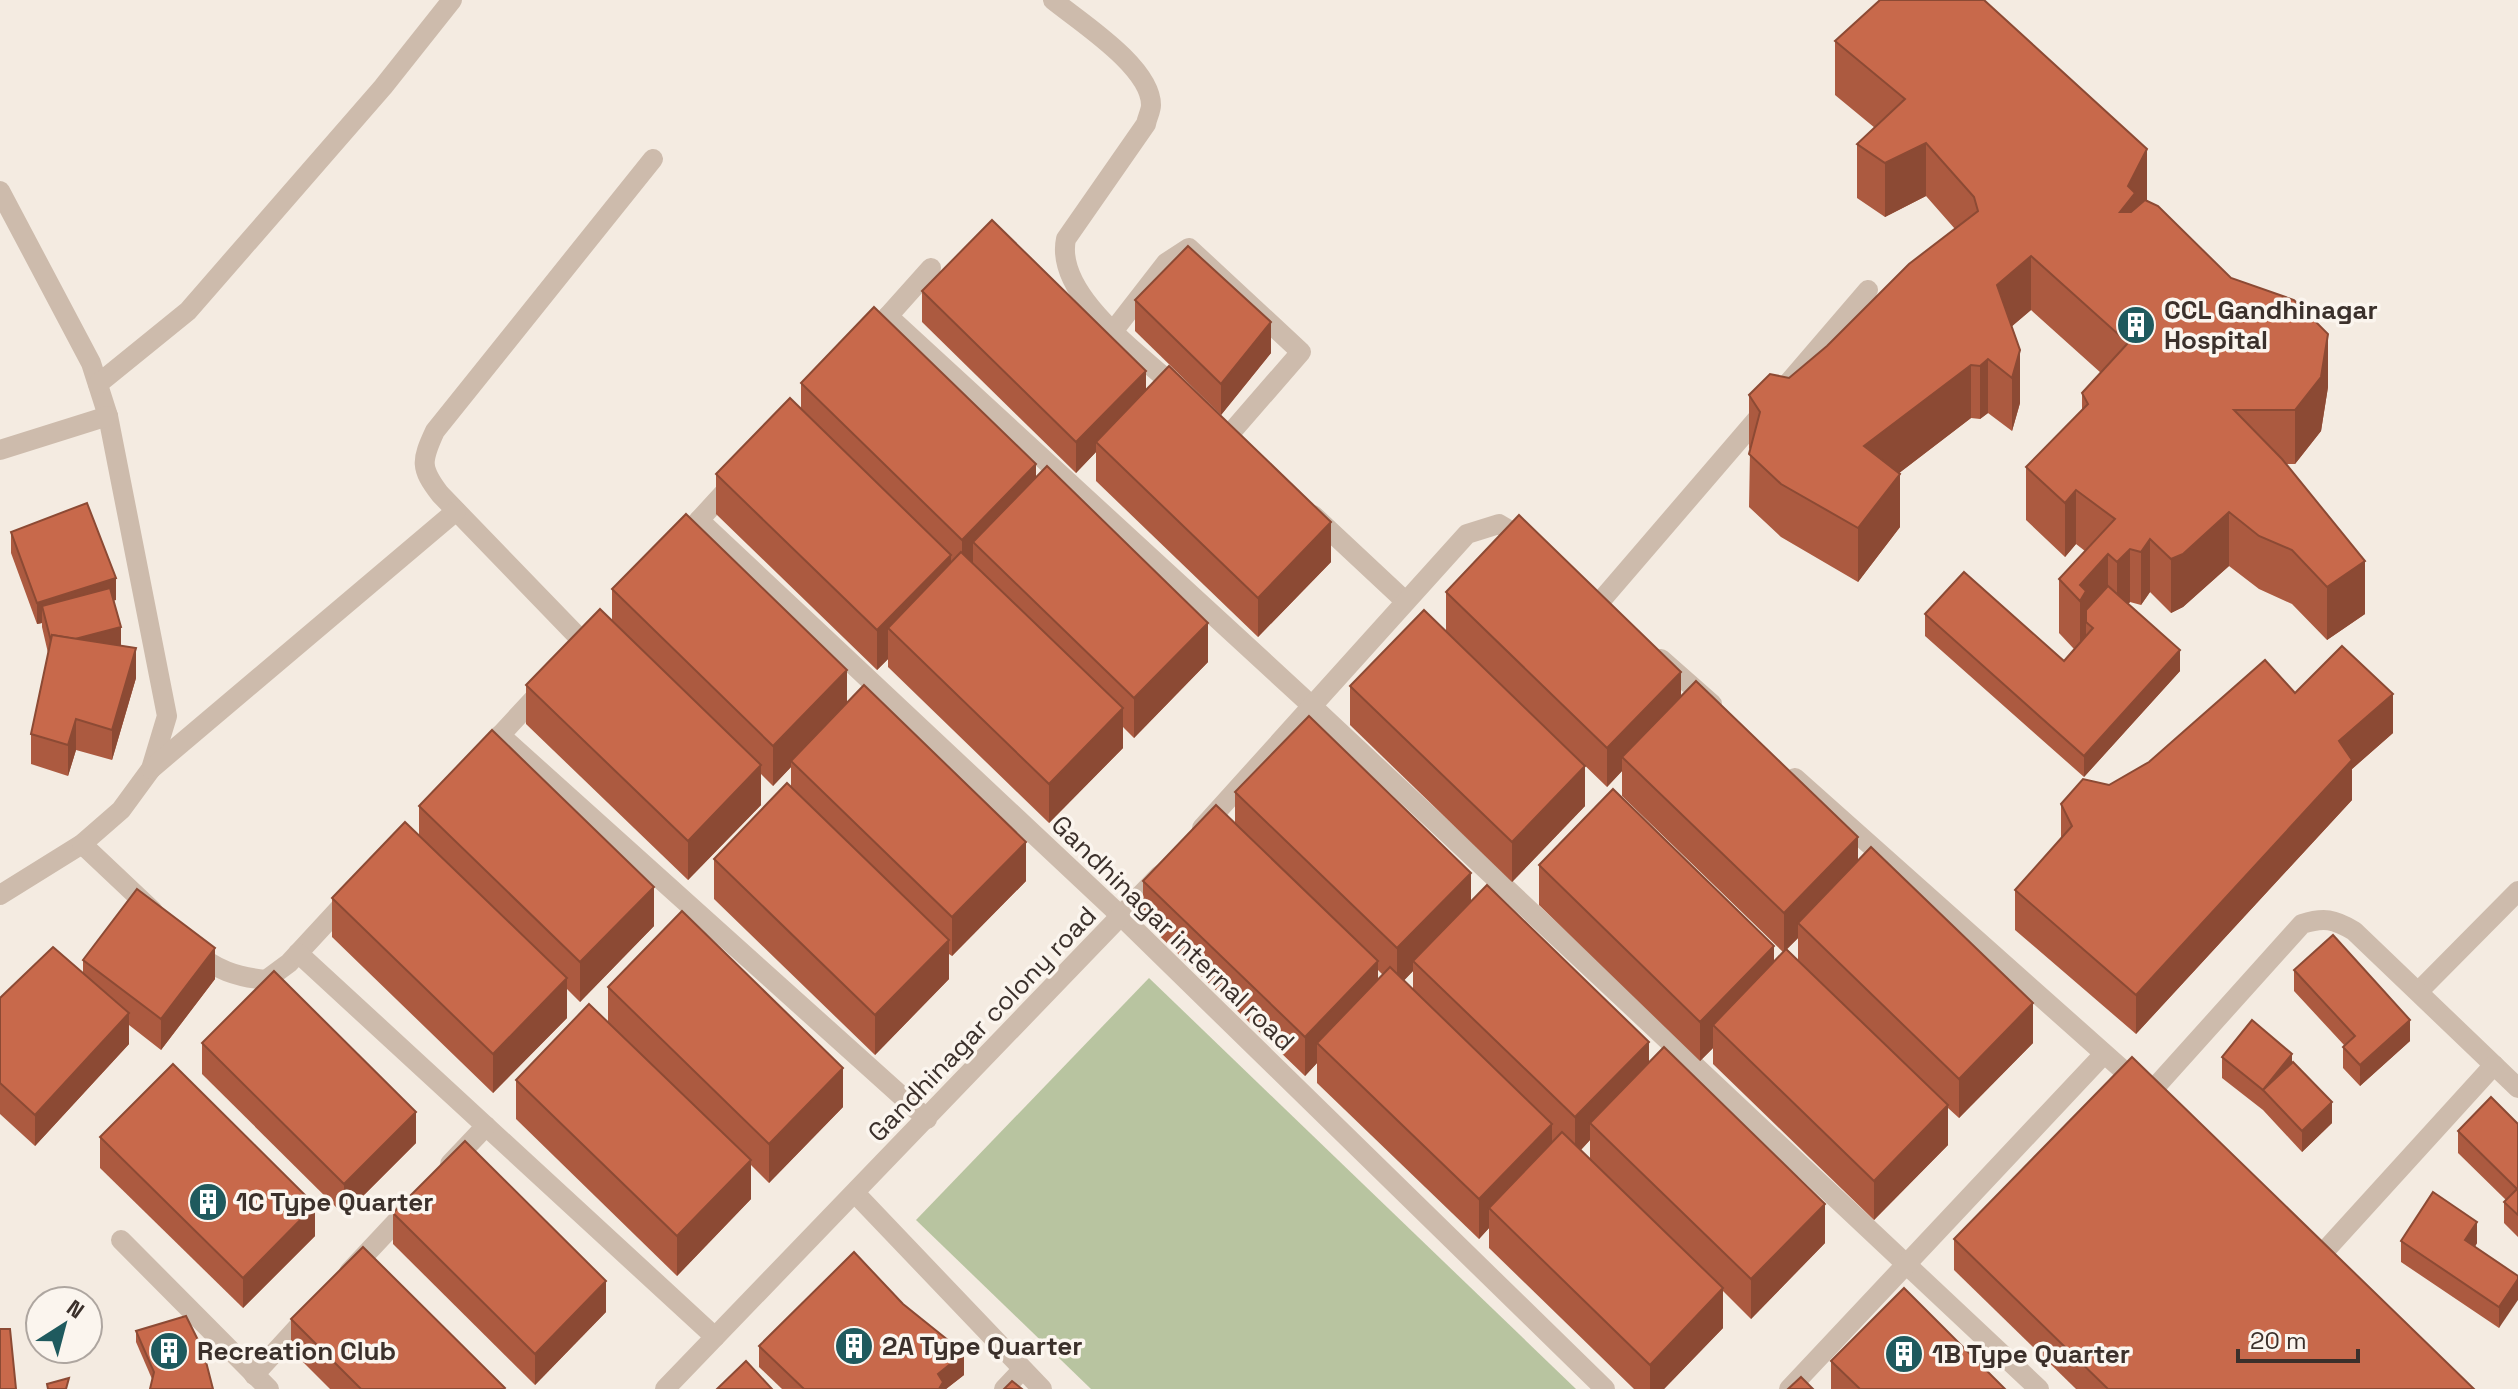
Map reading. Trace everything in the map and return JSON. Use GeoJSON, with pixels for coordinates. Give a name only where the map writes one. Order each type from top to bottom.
{"type":"FeatureCollection","features":[{"type":"Feature","properties":{"kind":"street"},"geometry":{"type":"LineString","coordinates":[[98,384],[188,311],[383,87],[452,0]]}},
{"type":"Feature","properties":{"kind":"street"},"geometry":{"type":"LineString","coordinates":[[1053,0],[1122,56],[1144,83],[1151,105],[1146,124],[1066,239],[1063,256],[1085,303],[1194,404]]}},
{"type":"Feature","properties":{"kind":"street"},"geometry":{"type":"LineString","coordinates":[[585,644],[456,511],[424,473],[424,455],[435,431],[653,159]]}},
{"type":"Feature","properties":{"kind":"street"},"geometry":{"type":"LineString","coordinates":[[0,191],[49,277],[91,363],[108,416],[167,716],[151,769]]}},
{"type":"Feature","properties":{"kind":"street"},"geometry":{"type":"LineString","coordinates":[[1114,330],[1166,263],[1189,248],[1211,266],[1301,352],[1228,436]]}},
{"type":"Feature","properties":{"kind":"street"},"geometry":{"type":"LineString","coordinates":[[867,339],[931,268]]}},
{"type":"Feature","properties":{"kind":"street"},"geometry":{"type":"LineString","coordinates":[[1599,604],[1868,290]]}},
{"type":"Feature","properties":{"kind":"street"},"geometry":{"type":"LineString","coordinates":[[888,316],[1312,706],[2039,1389]]}},
{"type":"Feature","properties":{"kind":"street"},"geometry":{"type":"LineString","coordinates":[[0,450],[108,416]]}},
{"type":"Feature","properties":{"kind":"street"},"geometry":{"type":"LineString","coordinates":[[678,543],[752,464]]}},
{"type":"Feature","properties":{"kind":"street"},"geometry":{"type":"LineString","coordinates":[[1294,498],[1404,600]]}},
{"type":"Feature","properties":{"kind":"street"},"geometry":{"type":"LineString","coordinates":[[0,895],[82,844],[121,810],[151,769],[456,511]]}},
{"type":"Feature","properties":{"kind":"street","name":"Gandhinagar internal road"},"geometry":{"type":"LineString","coordinates":[[699,520],[1122,917],[1605,1389]]}},
{"type":"Feature","properties":{"kind":"street","name":"Gandhinagar colony road"},"geometry":{"type":"LineString","coordinates":[[665,1389],[1122,917],[1404,600],[1467,534],[1499,524],[1545,555]]}},
{"type":"Feature","properties":{"kind":"street"},"geometry":{"type":"LineString","coordinates":[[1646,645],[1728,719]]}},
{"type":"Feature","properties":{"kind":"street"},"geometry":{"type":"LineString","coordinates":[[468,770],[553,678]]}},
{"type":"Feature","properties":{"kind":"street"},"geometry":{"type":"LineString","coordinates":[[500,735],[927,1119]]}},
{"type":"Feature","properties":{"kind":"street"},"geometry":{"type":"LineString","coordinates":[[1775,760],[2156,1099],[2302,924],[2333,919],[2354,931],[2420,990],[2518,1088]]}},
{"type":"Feature","properties":{"kind":"street"},"geometry":{"type":"LineString","coordinates":[[82,844],[206,962],[236,977],[266,980],[298,953],[362,884]]}},
{"type":"Feature","properties":{"kind":"street"},"geometry":{"type":"LineString","coordinates":[[2420,990],[2518,891]]}},
{"type":"Feature","properties":{"kind":"street"},"geometry":{"type":"LineString","coordinates":[[298,953],[715,1337]]}},
{"type":"Feature","properties":{"kind":"street"},"geometry":{"type":"LineString","coordinates":[[1789,1389],[2104,1054]]}},
{"type":"Feature","properties":{"kind":"street"},"geometry":{"type":"LineString","coordinates":[[2322,1254],[2494,1065]]}},
{"type":"Feature","properties":{"kind":"street"},"geometry":{"type":"LineString","coordinates":[[254,1375],[486,1126]]}},
{"type":"Feature","properties":{"kind":"street"},"geometry":{"type":"LineString","coordinates":[[855,1193],[1021,1371],[1042,1389]]}},
{"type":"Feature","properties":{"kind":"street"},"geometry":{"type":"LineString","coordinates":[[121,1240],[269,1389]]}},
{"type":"Feature","properties":{"kind":"street"},"geometry":{"type":"LineString","coordinates":[[1004,1389],[1021,1371]]}},
{"type":"Feature","properties":{"kind":"green space"},"geometry":{"type":"Polygon","coordinates":[[[1149,978],[1576,1389],[1091,1389],[916,1220],[1149,978]]]}},
{"type":"Feature","properties":{"kind":"building","name":"CCL Gandhinagar Hospital"},"geometry":{"type":"Polygon","coordinates":[[[1880,0],[1984,0],[2147,149],[2128,186],[2135,193],[2120,212],[2131,212],[2145,200],[2158,206],[2231,278],[2294,300],[2328,334],[2321,377],[2295,410],[2234,410],[2282,459],[2365,561],[2327,587],[2292,550],[2259,536],[2229,512],[2183,554],[2171,559],[2150,539],[2141,552],[2130,549],[2117,562],[2108,554],[2080,585],[2086,591],[2080,601],[2059,579],[2115,519],[2076,490],[2065,503],[2026,467],[2088,404],[2082,393],[2128,343],[2031,256],[1997,285],[2020,350],[2012,378],[1988,359],[1980,366],[1971,365],[1864,446],[1900,474],[1858,528],[1781,484],[1749,454],[1760,412],[1749,395],[1770,374],[1789,378],[1827,346],[1909,264],[1978,211],[1974,197],[1926,143],[1885,163],[1857,144],[1905,99],[1835,41],[1880,0]]]}},
{"type":"Feature","properties":{"kind":"building"},"geometry":{"type":"Polygon","coordinates":[[[992,220],[1146,371],[1076,442],[922,291],[992,220]]]}},
{"type":"Feature","properties":{"kind":"building"},"geometry":{"type":"Polygon","coordinates":[[[1188,246],[1271,322],[1221,384],[1135,300],[1188,246]]]}},
{"type":"Feature","properties":{"kind":"building"},"geometry":{"type":"Polygon","coordinates":[[[874,307],[1036,464],[962,540],[801,383],[874,307]]]}},
{"type":"Feature","properties":{"kind":"building"},"geometry":{"type":"Polygon","coordinates":[[[1169,366],[1331,522],[1258,598],[1096,442],[1169,366]]]}},
{"type":"Feature","properties":{"kind":"building"},"geometry":{"type":"Polygon","coordinates":[[[790,398],[951,555],[877,630],[716,474],[790,398]]]}},
{"type":"Feature","properties":{"kind":"building"},"geometry":{"type":"Polygon","coordinates":[[[1047,466],[1208,623],[1134,698],[973,542],[1047,466]]]}},
{"type":"Feature","properties":{"kind":"building"},"geometry":{"type":"Polygon","coordinates":[[[87,503],[116,578],[37,603],[11,532],[87,503]]]}},
{"type":"Feature","properties":{"kind":"building"},"geometry":{"type":"Polygon","coordinates":[[[686,514],[847,670],[773,746],[612,589],[686,514]]]}},
{"type":"Feature","properties":{"kind":"building"},"geometry":{"type":"Polygon","coordinates":[[[1519,515],[1681,672],[1607,748],[1446,592],[1519,515]]]}},
{"type":"Feature","properties":{"kind":"building"},"geometry":{"type":"Polygon","coordinates":[[[961,552],[1123,708],[1049,784],[888,628],[961,552]]]}},
{"type":"Feature","properties":{"kind":"building"},"geometry":{"type":"Polygon","coordinates":[[[1964,572],[2064,661],[2093,628],[2086,622],[2086,610],[2108,586],[2180,650],[2084,756],[1925,614],[1964,572]]]}},
{"type":"Feature","properties":{"kind":"building"},"geometry":{"type":"Polygon","coordinates":[[[110,588],[121,627],[75,639],[52,635],[51,641],[42,606],[110,588]]]}},
{"type":"Feature","properties":{"kind":"building"},"geometry":{"type":"Polygon","coordinates":[[[600,609],[761,765],[688,841],[526,685],[600,609]]]}},
{"type":"Feature","properties":{"kind":"building"},"geometry":{"type":"Polygon","coordinates":[[[1424,610],[1585,766],[1512,842],[1350,686],[1424,610]]]}},
{"type":"Feature","properties":{"kind":"building"},"geometry":{"type":"Polygon","coordinates":[[[52,635],[136,648],[112,730],[76,719],[68,745],[31,734],[52,635]]]}},
{"type":"Feature","properties":{"kind":"building"},"geometry":{"type":"Polygon","coordinates":[[[2342,646],[2393,694],[2339,741],[2352,760],[2136,995],[2015,890],[2072,826],[2061,804],[2083,779],[2109,785],[2149,762],[2265,660],[2295,693],[2342,646]]]}},
{"type":"Feature","properties":{"kind":"building"},"geometry":{"type":"Polygon","coordinates":[[[1696,681],[1858,837],[1784,913],[1622,757],[1696,681]]]}},
{"type":"Feature","properties":{"kind":"building"},"geometry":{"type":"Polygon","coordinates":[[[864,685],[1026,842],[952,917],[791,761],[864,685]]]}},
{"type":"Feature","properties":{"kind":"building"},"geometry":{"type":"Polygon","coordinates":[[[1309,716],[1471,873],[1397,948],[1235,792],[1309,716]]]}},
{"type":"Feature","properties":{"kind":"building"},"geometry":{"type":"Polygon","coordinates":[[[492,730],[654,887],[580,962],[419,806],[492,730]]]}},
{"type":"Feature","properties":{"kind":"building"},"geometry":{"type":"Polygon","coordinates":[[[787,783],[949,940],[875,1015],[714,859],[787,783]]]}},
{"type":"Feature","properties":{"kind":"building"},"geometry":{"type":"Polygon","coordinates":[[[1613,789],[1774,946],[1700,1022],[1539,865],[1613,789]]]}},
{"type":"Feature","properties":{"kind":"building"},"geometry":{"type":"Polygon","coordinates":[[[1216,805],[1378,961],[1305,1037],[1143,881],[1216,805]]]}},
{"type":"Feature","properties":{"kind":"building"},"geometry":{"type":"Polygon","coordinates":[[[405,822],[567,978],[493,1054],[332,898],[405,822]]]}},
{"type":"Feature","properties":{"kind":"building"},"geometry":{"type":"Polygon","coordinates":[[[1871,847],[2033,1003],[1959,1079],[1798,923],[1871,847]]]}},
{"type":"Feature","properties":{"kind":"building"},"geometry":{"type":"Polygon","coordinates":[[[1487,885],[1649,1042],[1575,1117],[1413,961],[1487,885]]]}},
{"type":"Feature","properties":{"kind":"building"},"geometry":{"type":"Polygon","coordinates":[[[137,889],[215,948],[161,1019],[83,960],[137,889]]]}},
{"type":"Feature","properties":{"kind":"building"},"geometry":{"type":"Polygon","coordinates":[[[682,911],[843,1068],[769,1144],[608,987],[682,911]]]}},
{"type":"Feature","properties":{"kind":"building"},"geometry":{"type":"Polygon","coordinates":[[[2333,935],[2410,1020],[2360,1065],[2343,1047],[2355,1036],[2294,970],[2333,935]]]}},
{"type":"Feature","properties":{"kind":"building"},"geometry":{"type":"Polygon","coordinates":[[[53,947],[129,1013],[35,1115],[0,1083],[0,998],[53,947]]]}},
{"type":"Feature","properties":{"kind":"building"},"geometry":{"type":"Polygon","coordinates":[[[1786,949],[1948,1105],[1874,1181],[1713,1025],[1786,949]]]}},
{"type":"Feature","properties":{"kind":"building"},"geometry":{"type":"Polygon","coordinates":[[[1390,967],[1552,1124],[1479,1199],[1317,1043],[1390,967]]]}},
{"type":"Feature","properties":{"kind":"building","name":"1C Type Quarter"},"geometry":{"type":"Polygon","coordinates":[[[274,971],[416,1112],[344,1184],[202,1043],[274,971]]]}},
{"type":"Feature","properties":{"kind":"building"},"geometry":{"type":"Polygon","coordinates":[[[589,1004],[751,1160],[677,1236],[516,1080],[589,1004]]]}},
{"type":"Feature","properties":{"kind":"building"},"geometry":{"type":"Polygon","coordinates":[[[2252,1020],[2292,1054],[2263,1090],[2222,1057],[2252,1020]]]}},
{"type":"Feature","properties":{"kind":"building"},"geometry":{"type":"Polygon","coordinates":[[[1664,1047],[1825,1204],[1751,1279],[1590,1123],[1664,1047]]]}},
{"type":"Feature","properties":{"kind":"building"},"geometry":{"type":"Polygon","coordinates":[[[2132,1057],[2474,1389],[2108,1389],[1954,1239],[2132,1057]]]}},
{"type":"Feature","properties":{"kind":"building"},"geometry":{"type":"Polygon","coordinates":[[[2293,1062],[2332,1102],[2302,1131],[2263,1090],[2293,1062]]]}},
{"type":"Feature","properties":{"kind":"building","name":"1C Type Quarter"},"geometry":{"type":"Polygon","coordinates":[[[173,1064],[315,1205],[243,1278],[100,1137],[173,1064]]]}},
{"type":"Feature","properties":{"kind":"building"},"geometry":{"type":"Polygon","coordinates":[[[2491,1097],[2518,1124],[2518,1215],[2504,1202],[2517,1189],[2458,1131],[2491,1097]]]}},
{"type":"Feature","properties":{"kind":"building"},"geometry":{"type":"Polygon","coordinates":[[[1562,1132],[1723,1288],[1650,1365],[1489,1208],[1562,1132]]]}},
{"type":"Feature","properties":{"kind":"building","name":"1C Type Quarter"},"geometry":{"type":"Polygon","coordinates":[[[465,1141],[606,1281],[535,1354],[393,1213],[465,1141]]]}},
{"type":"Feature","properties":{"kind":"building"},"geometry":{"type":"Polygon","coordinates":[[[2433,1192],[2477,1222],[2465,1240],[2518,1276],[2499,1307],[2401,1241],[2433,1192]]]}},
{"type":"Feature","properties":{"kind":"building","name":"1C Type Quarter"},"geometry":{"type":"Polygon","coordinates":[[[363,1247],[504,1389],[361,1389],[291,1319],[363,1247]]]}},
{"type":"Feature","properties":{"kind":"building","name":"2A Type Quarter"},"geometry":{"type":"Polygon","coordinates":[[[854,1252],[903,1304],[964,1353],[938,1374],[943,1382],[939,1389],[804,1389],[759,1346],[854,1252]]]}},
{"type":"Feature","properties":{"kind":"building"},"geometry":{"type":"Polygon","coordinates":[[[1904,1288],[2005,1389],[1860,1389],[1831,1361],[1904,1288]]]}},
{"type":"Feature","properties":{"kind":"building","name":"Recreation Club"},"geometry":{"type":"Polygon","coordinates":[[[186,1316],[203,1350],[213,1389],[150,1389],[154,1372],[136,1331],[186,1316]]]}},
{"type":"Feature","properties":{"kind":"building"},"geometry":{"type":"Polygon","coordinates":[[[0,1329],[10,1329],[16,1389],[0,1389],[0,1329]]]}},
{"type":"Feature","properties":{"kind":"building"},"geometry":{"type":"Polygon","coordinates":[[[746,1361],[772,1389],[717,1389],[746,1361]]]}},
{"type":"Feature","properties":{"kind":"building"},"geometry":{"type":"Polygon","coordinates":[[[1801,1377],[1813,1389],[1788,1389],[1801,1377]]]}},
{"type":"Feature","properties":{"kind":"building"},"geometry":{"type":"Polygon","coordinates":[[[69,1378],[66,1389],[48,1389],[47,1384],[69,1378]]]}},
{"type":"Feature","properties":{"kind":"building"},"geometry":{"type":"Polygon","coordinates":[[[1012,1381],[1022,1389],[1004,1389],[1012,1381]]]}},
{"type":"Feature","properties":{"kind":"place","name":"CCL Gandhinagar Hospital"},"geometry":{"type":"Point","coordinates":[2136,325]}},
{"type":"Feature","properties":{"kind":"place","name":"1C Type Quarter"},"geometry":{"type":"Point","coordinates":[208,1202]}},
{"type":"Feature","properties":{"kind":"place","name":"2A Type Quarter"},"geometry":{"type":"Point","coordinates":[854,1346]}},
{"type":"Feature","properties":{"kind":"place","name":"Recreation Club"},"geometry":{"type":"Point","coordinates":[169,1351]}},
{"type":"Feature","properties":{"kind":"place","name":"1B Type Quarter"},"geometry":{"type":"Point","coordinates":[1904,1354]}}]}
